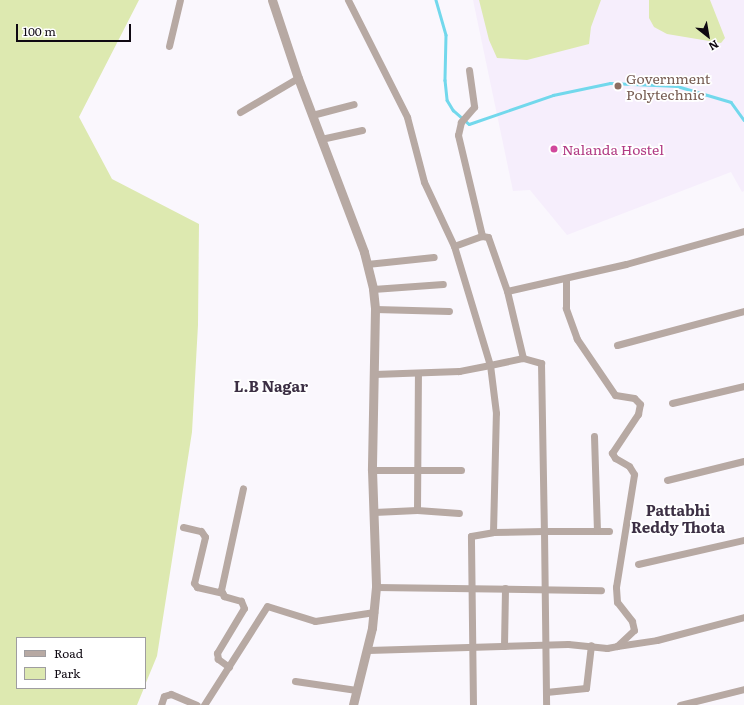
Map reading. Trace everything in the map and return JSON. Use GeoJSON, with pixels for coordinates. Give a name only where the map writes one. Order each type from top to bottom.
{"type":"FeatureCollection","features":[{"type":"Feature","properties":{"kind":"street"},"geometry":{"type":"LineString","coordinates":[[169,46],[180,0]]}},
{"type":"Feature","properties":{"kind":"street"},"geometry":{"type":"LineString","coordinates":[[272,0],[298,78],[367,264],[372,289],[374,309],[372,470],[376,587],[368,650],[353,705]]}},
{"type":"Feature","properties":{"kind":"street"},"geometry":{"type":"LineString","coordinates":[[348,0],[406,117],[424,182],[454,246],[490,365],[496,413],[493,532]]}},
{"type":"Feature","properties":{"kind":"street"},"geometry":{"type":"LineString","coordinates":[[469,70],[474,107],[461,122],[458,135],[482,236]]}},
{"type":"Feature","properties":{"kind":"street"},"geometry":{"type":"LineString","coordinates":[[240,112],[298,78]]}},
{"type":"Feature","properties":{"kind":"street"},"geometry":{"type":"LineString","coordinates":[[312,115],[354,104]]}},
{"type":"Feature","properties":{"kind":"street"},"geometry":{"type":"LineString","coordinates":[[321,139],[362,130]]}},
{"type":"Feature","properties":{"kind":"street"},"geometry":{"type":"LineString","coordinates":[[506,291],[566,278],[744,231]]}},
{"type":"Feature","properties":{"kind":"street"},"geometry":{"type":"LineString","coordinates":[[454,246],[482,236],[486,236],[490,241],[506,291],[523,358]]}},
{"type":"Feature","properties":{"kind":"street"},"geometry":{"type":"LineString","coordinates":[[367,264],[434,257]]}},
{"type":"Feature","properties":{"kind":"street"},"geometry":{"type":"LineString","coordinates":[[566,278],[566,308],[577,339],[616,395],[634,398],[640,408],[612,453],[615,458],[629,466],[634,474],[616,587],[617,602],[632,621],[634,630],[617,646]]}},
{"type":"Feature","properties":{"kind":"street"},"geometry":{"type":"LineString","coordinates":[[372,289],[443,284]]}},
{"type":"Feature","properties":{"kind":"street"},"geometry":{"type":"LineString","coordinates":[[374,309],[449,311]]}},
{"type":"Feature","properties":{"kind":"street"},"geometry":{"type":"LineString","coordinates":[[616,345],[744,311]]}},
{"type":"Feature","properties":{"kind":"street"},"geometry":{"type":"LineString","coordinates":[[374,374],[466,370],[523,358],[541,363],[544,531],[543,590],[546,705]]}},
{"type":"Feature","properties":{"kind":"street"},"geometry":{"type":"LineString","coordinates":[[418,373],[418,510]]}},
{"type":"Feature","properties":{"kind":"street"},"geometry":{"type":"LineString","coordinates":[[672,403],[744,386]]}},
{"type":"Feature","properties":{"kind":"street"},"geometry":{"type":"LineString","coordinates":[[594,436],[597,531]]}},
{"type":"Feature","properties":{"kind":"street"},"geometry":{"type":"LineString","coordinates":[[667,480],[744,461]]}},
{"type":"Feature","properties":{"kind":"street"},"geometry":{"type":"LineString","coordinates":[[372,470],[460,470]]}},
{"type":"Feature","properties":{"kind":"street"},"geometry":{"type":"LineString","coordinates":[[222,593],[243,488]]}},
{"type":"Feature","properties":{"kind":"street"},"geometry":{"type":"LineString","coordinates":[[374,512],[418,510],[459,513]]}},
{"type":"Feature","properties":{"kind":"street"},"geometry":{"type":"LineString","coordinates":[[183,527],[201,531],[205,537],[194,583],[197,587],[222,593],[241,601],[244,608],[217,653],[218,659],[229,667]]}},
{"type":"Feature","properties":{"kind":"street"},"geometry":{"type":"LineString","coordinates":[[473,705],[470,586],[471,536],[493,532],[609,531]]}},
{"type":"Feature","properties":{"kind":"street"},"geometry":{"type":"LineString","coordinates":[[638,564],[744,540]]}},
{"type":"Feature","properties":{"kind":"street"},"geometry":{"type":"LineString","coordinates":[[376,587],[470,586],[543,590],[601,590]]}},
{"type":"Feature","properties":{"kind":"street"},"geometry":{"type":"LineString","coordinates":[[504,646],[505,588]]}},
{"type":"Feature","properties":{"kind":"street"},"geometry":{"type":"LineString","coordinates":[[204,705],[267,606],[315,621],[374,612]]}},
{"type":"Feature","properties":{"kind":"street"},"geometry":{"type":"LineString","coordinates":[[368,650],[472,648],[544,644],[591,645],[608,648],[657,640],[744,618]]}},
{"type":"Feature","properties":{"kind":"street"},"geometry":{"type":"LineString","coordinates":[[546,692],[586,688],[591,645]]}},
{"type":"Feature","properties":{"kind":"street"},"geometry":{"type":"LineString","coordinates":[[295,681],[356,690]]}},
{"type":"Feature","properties":{"kind":"street"},"geometry":{"type":"LineString","coordinates":[[680,705],[744,689]]}},
{"type":"Feature","properties":{"kind":"street"},"geometry":{"type":"LineString","coordinates":[[161,705],[164,696],[171,694],[195,705]]}},
{"type":"Feature","properties":{"kind":"shaded area","name":"Government Polytechnic"},"geometry":{"type":"Polygon","coordinates":[[[473,0],[744,0],[744,191],[742,192],[731,172],[567,235],[530,190],[513,191],[473,0]]]}},
{"type":"Feature","properties":{"kind":"green space"},"geometry":{"type":"Polygon","coordinates":[[[0,0],[139,0],[79,117],[112,179],[199,224],[198,325],[192,432],[157,656],[146,683],[146,637],[16,637],[16,689],[144,689],[137,705],[0,705],[0,0]]]}},
{"type":"Feature","properties":{"kind":"green space"},"geometry":{"type":"Polygon","coordinates":[[[479,0],[601,0],[591,27],[589,44],[527,60],[497,58],[489,40],[479,0]]]}},
{"type":"Feature","properties":{"kind":"green space"},"geometry":{"type":"Polygon","coordinates":[[[649,0],[710,0],[725,38],[721,43],[667,34],[654,27],[649,18],[649,0]]]}},
{"type":"Feature","properties":{"kind":"waterway"},"geometry":{"type":"LineString","coordinates":[[436,0],[446,35],[445,80],[447,100],[453,110],[469,124],[553,95],[610,83],[677,86],[731,102],[744,120]]}},
{"type":"Feature","properties":{"kind":"place","name":"Government Polytechnic"},"geometry":{"type":"Point","coordinates":[618,86]}},
{"type":"Feature","properties":{"kind":"place","name":"Nalanda Hostel"},"geometry":{"type":"Point","coordinates":[554,149]}},
{"type":"Feature","properties":{"kind":"district","name":"L.B Nagar"},"geometry":{"type":"Point","coordinates":[271,386]}},
{"type":"Feature","properties":{"kind":"district","name":"Pattabhi Reddy Thota"},"geometry":{"type":"Point","coordinates":[678,518]}}]}
